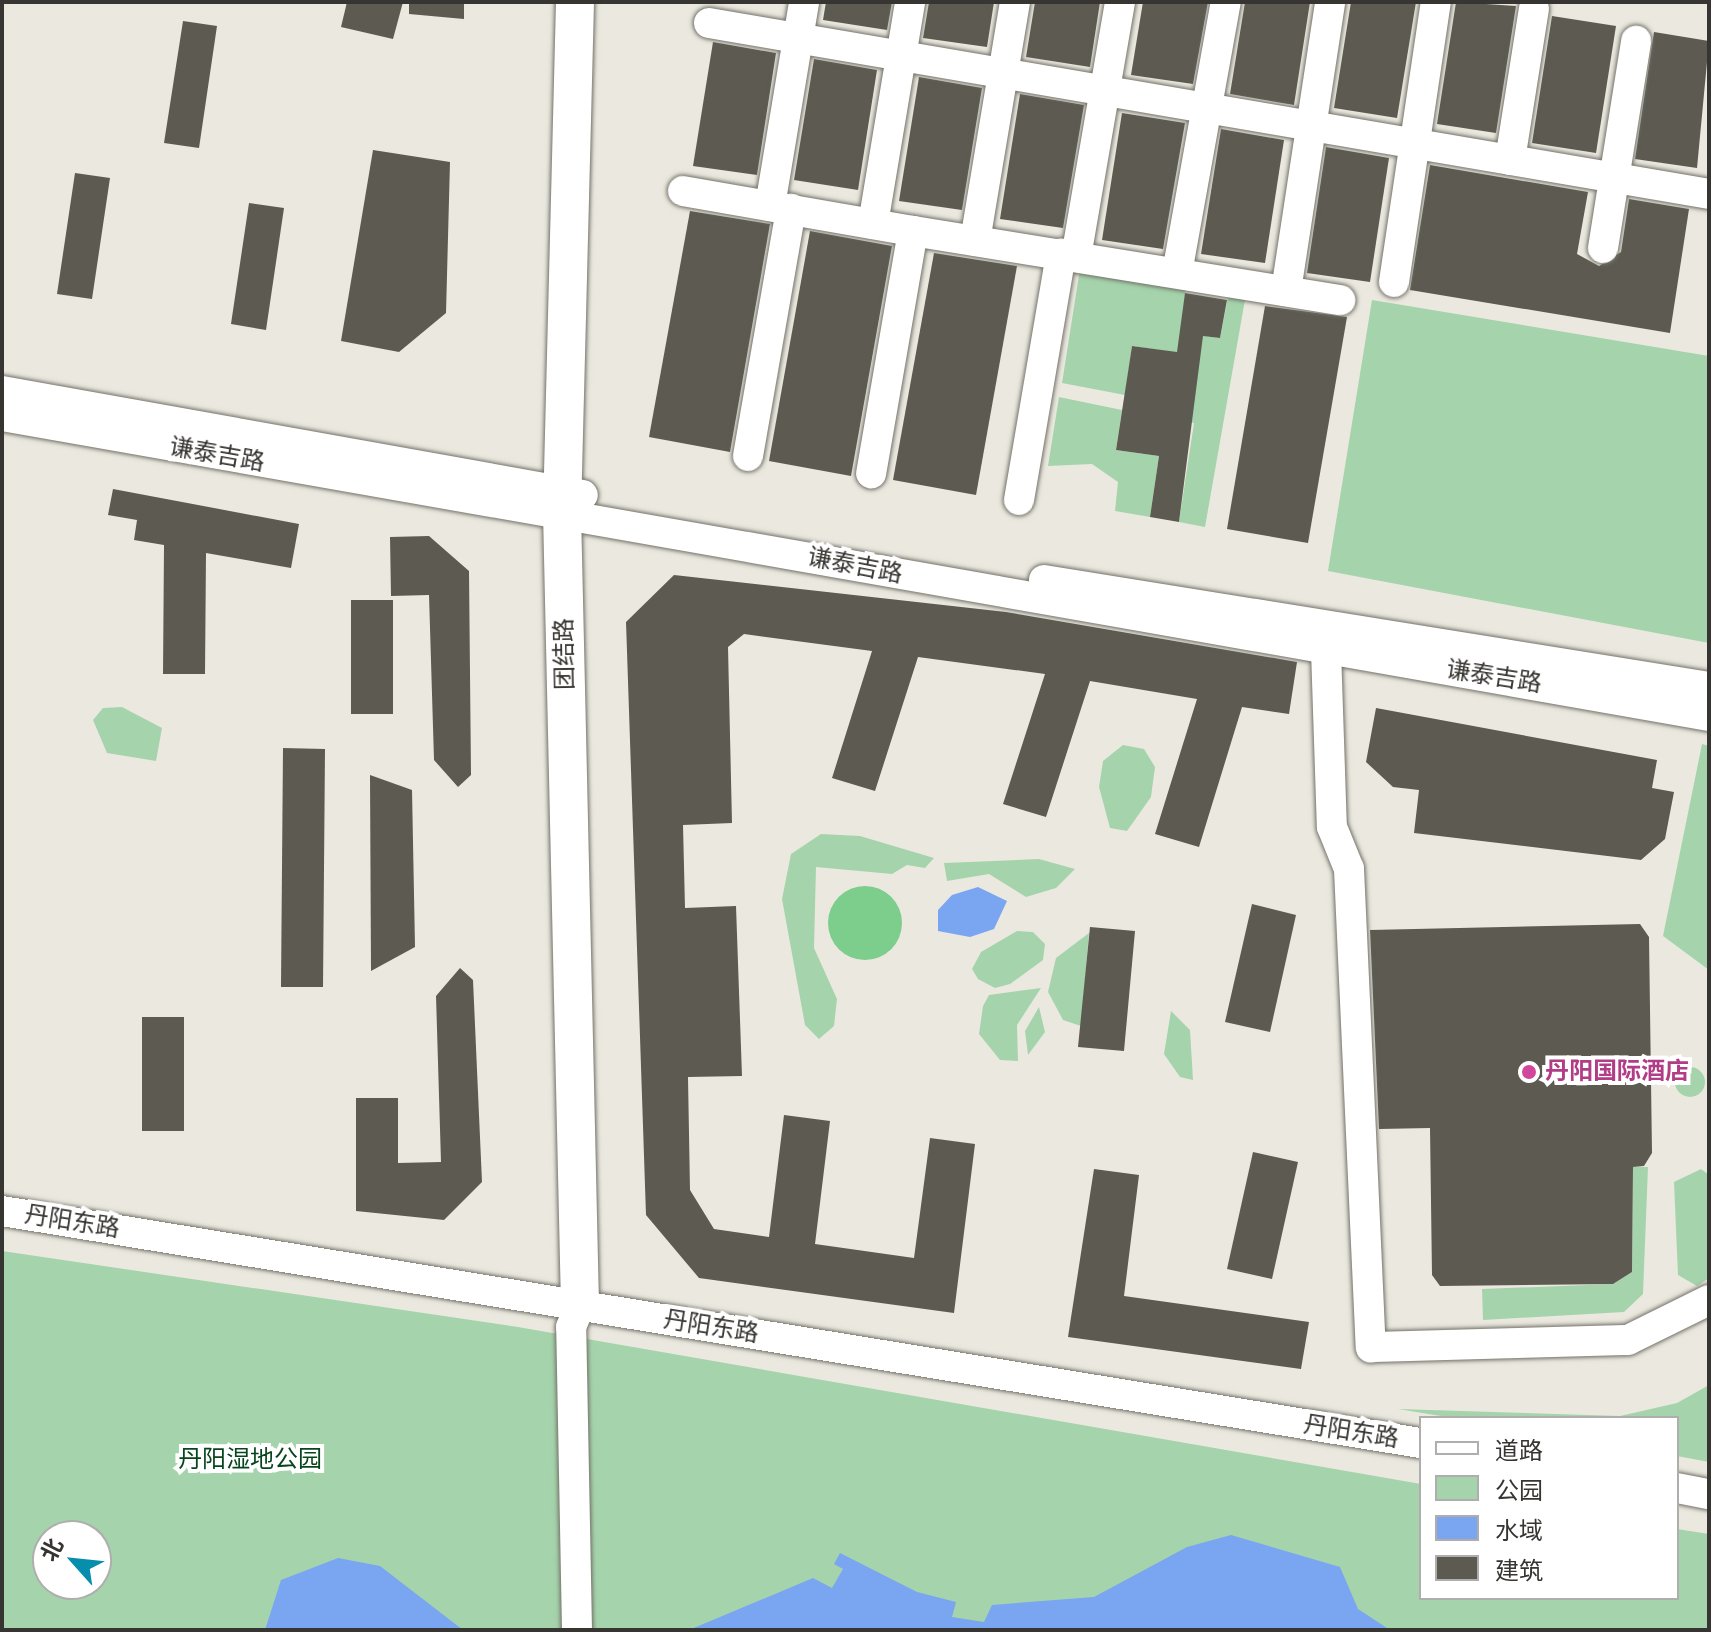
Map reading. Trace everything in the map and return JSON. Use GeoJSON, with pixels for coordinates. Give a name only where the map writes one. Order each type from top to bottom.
{"type":"FeatureCollection","features":[{"type":"Feature","properties":{"kind":"main road","name":"团结路"},"geometry":{"type":"LineString","coordinates":[[558,2],[550,501],[569,1311]]}},
{"type":"Feature","properties":{"kind":"main road","name":"团结路"},"geometry":{"type":"LineString","coordinates":[[550,501],[575,2]]}},
{"type":"Feature","properties":{"kind":"street"},"geometry":{"type":"LineString","coordinates":[[748,456],[804,2]]}},
{"type":"Feature","properties":{"kind":"street"},"geometry":{"type":"LineString","coordinates":[[873,224],[910,2]]}},
{"type":"Feature","properties":{"kind":"street"},"geometry":{"type":"LineString","coordinates":[[975,241],[1015,2]]}},
{"type":"Feature","properties":{"kind":"street"},"geometry":{"type":"LineString","coordinates":[[1019,500],[1105,89],[1120,2]]}},
{"type":"Feature","properties":{"kind":"street"},"geometry":{"type":"LineString","coordinates":[[1177,273],[1226,2]]}},
{"type":"Feature","properties":{"kind":"street"},"geometry":{"type":"LineString","coordinates":[[1286,291],[1330,2]]}},
{"type":"Feature","properties":{"kind":"street"},"geometry":{"type":"LineString","coordinates":[[1394,282],[1436,2]]}},
{"type":"Feature","properties":{"kind":"street"},"geometry":{"type":"LineString","coordinates":[[1510,160],[1534,9]]}},
{"type":"Feature","properties":{"kind":"street"},"geometry":{"type":"LineString","coordinates":[[709,23],[1709,194]]}},
{"type":"Feature","properties":{"kind":"street"},"geometry":{"type":"LineString","coordinates":[[1603,248],[1636,41]]}},
{"type":"Feature","properties":{"kind":"street"},"geometry":{"type":"LineString","coordinates":[[683,191],[1340,300]]}},
{"type":"Feature","properties":{"kind":"street"},"geometry":{"type":"LineString","coordinates":[[871,473],[913,231]]}},
{"type":"Feature","properties":{"kind":"street","name":"谦泰吉路"},"geometry":{"type":"LineString","coordinates":[[2,391],[550,501],[1326,650],[1709,716]]}},
{"type":"Feature","properties":{"kind":"street","name":"谦泰吉路"},"geometry":{"type":"LineString","coordinates":[[2,416],[1709,687]]}},
{"type":"Feature","properties":{"kind":"street"},"geometry":{"type":"LineString","coordinates":[[1326,650],[1332,827],[1349,869],[1371,1347],[1628,1340],[1709,1300]]}},
{"type":"Feature","properties":{"kind":"street","name":"丹阳东路"},"geometry":{"type":"LineString","coordinates":[[2,1211],[569,1311],[1419,1443]]}},
{"type":"Feature","properties":{"kind":"street"},"geometry":{"type":"LineString","coordinates":[[569,1311],[577,1630]]}},
{"type":"Feature","properties":{"kind":"street"},"geometry":{"type":"LineString","coordinates":[[1679,1488],[1709,1494]]}},
{"type":"Feature","properties":{"kind":"green space"},"geometry":{"type":"Polygon","coordinates":[[[1080,269],[1186,286],[1181,333],[1220,338],[1229,292],[1246,294],[1205,527],[1179,522],[1194,423],[1153,416],[1200,356],[1132,346],[1125,395],[1062,383],[1080,269]]]}},
{"type":"Feature","properties":{"kind":"green space"},"geometry":{"type":"Polygon","coordinates":[[[1372,300],[1709,356],[1709,643],[1328,571],[1372,300]]]}},
{"type":"Feature","properties":{"kind":"green space"},"geometry":{"type":"Polygon","coordinates":[[[1059,397],[1122,410],[1116,450],[1159,456],[1150,517],[1115,511],[1118,482],[1092,464],[1048,466],[1059,397]]]}},
{"type":"Feature","properties":{"kind":"green space"},"geometry":{"type":"Polygon","coordinates":[[[122,707],[162,728],[156,761],[107,753],[93,720],[103,708],[122,707]]]}},
{"type":"Feature","properties":{"kind":"green space"},"geometry":{"type":"Polygon","coordinates":[[[1702,744],[1709,746],[1709,970],[1663,936],[1702,744]]]}},
{"type":"Feature","properties":{"kind":"green space"},"geometry":{"type":"Polygon","coordinates":[[[1123,745],[1144,749],[1155,767],[1151,797],[1127,831],[1110,828],[1099,787],[1103,761],[1123,745]]]}},
{"type":"Feature","properties":{"kind":"green space"},"geometry":{"type":"Polygon","coordinates":[[[821,834],[860,836],[934,858],[925,868],[907,865],[892,874],[816,867],[814,948],[837,999],[834,1026],[819,1039],[805,1025],[782,899],[791,854],[821,834]]]}},
{"type":"Feature","properties":{"kind":"green space"},"geometry":{"type":"Polygon","coordinates":[[[1039,859],[1075,869],[1056,888],[1026,897],[989,874],[947,881],[944,863],[1039,859]]]}},
{"type":"Feature","properties":{"kind":"green space"},"geometry":{"type":"Polygon","coordinates":[[[865,886],[886,892],[896,902],[902,923],[896,944],[886,954],[865,960],[844,954],[834,944],[828,923],[834,902],[844,892],[865,886]]]}},
{"type":"Feature","properties":{"kind":"green space"},"geometry":{"type":"Polygon","coordinates":[[[1017,931],[1033,932],[1045,944],[1043,960],[1010,984],[995,988],[978,979],[972,969],[981,952],[1017,931]]]}},
{"type":"Feature","properties":{"kind":"green space"},"geometry":{"type":"Polygon","coordinates":[[[1089,933],[1081,1026],[1063,1020],[1048,992],[1056,958],[1089,933]]]}},
{"type":"Feature","properties":{"kind":"green space"},"geometry":{"type":"Polygon","coordinates":[[[1041,988],[1017,1025],[1018,1061],[1000,1060],[979,1034],[983,1006],[989,995],[1041,988]]]}},
{"type":"Feature","properties":{"kind":"green space"},"geometry":{"type":"Polygon","coordinates":[[[1039,1007],[1045,1032],[1028,1055],[1025,1031],[1039,1007]]]}},
{"type":"Feature","properties":{"kind":"green space"},"geometry":{"type":"Polygon","coordinates":[[[1171,1011],[1190,1030],[1193,1080],[1180,1077],[1164,1054],[1171,1011]]]}},
{"type":"Feature","properties":{"kind":"green space"},"geometry":{"type":"Polygon","coordinates":[[[1690,1067],[1701,1071],[1705,1082],[1701,1093],[1690,1097],[1679,1093],[1675,1082],[1679,1071],[1690,1067]]]}},
{"type":"Feature","properties":{"kind":"green space"},"geometry":{"type":"Polygon","coordinates":[[[1633,1167],[1648,1167],[1643,1294],[1624,1312],[1483,1320],[1482,1289],[1613,1284],[1632,1272],[1633,1167]]]}},
{"type":"Feature","properties":{"kind":"green space"},"geometry":{"type":"Polygon","coordinates":[[[1701,1169],[1709,1175],[1709,1278],[1697,1286],[1678,1275],[1674,1182],[1701,1169]]]}},
{"type":"Feature","properties":{"kind":"green space","name":"丹阳湿地公园"},"geometry":{"type":"Polygon","coordinates":[[[2,1251],[518,1327],[1419,1484],[1419,1600],[1679,1600],[1679,1529],[1709,1534],[1709,1630],[2,1630],[2,1251]]]}},
{"type":"Feature","properties":{"kind":"green space"},"geometry":{"type":"Polygon","coordinates":[[[1709,1385],[1709,1462],[1679,1456],[1679,1416],[1620,1416],[1677,1403],[1709,1385]]]}},
{"type":"Feature","properties":{"kind":"green space"},"geometry":{"type":"Polygon","coordinates":[[[1398,1409],[1620,1416],[1441,1416],[1398,1409]]]}},
{"type":"Feature","properties":{"kind":"water"},"geometry":{"type":"Polygon","coordinates":[[[978,887],[1007,901],[994,929],[970,937],[938,931],[938,910],[952,895],[978,887]]]}},
{"type":"Feature","properties":{"kind":"water"},"geometry":{"type":"Polygon","coordinates":[[[1231,1535],[1340,1567],[1358,1609],[1390,1630],[689,1630],[813,1578],[832,1588],[843,1569],[834,1564],[840,1553],[917,1592],[956,1602],[952,1617],[984,1622],[992,1605],[1094,1597],[1187,1547],[1231,1535]]]}},
{"type":"Feature","properties":{"kind":"water"},"geometry":{"type":"Polygon","coordinates":[[[338,1558],[380,1566],[463,1630],[265,1630],[281,1580],[338,1558]]]}},
{"type":"Feature","properties":{"kind":"building"},"geometry":{"type":"Polygon","coordinates":[[[347,2],[403,2],[393,39],[341,27],[347,2]]]}},
{"type":"Feature","properties":{"kind":"building"},"geometry":{"type":"Polygon","coordinates":[[[409,2],[464,2],[464,19],[409,14],[409,2]]]}},
{"type":"Feature","properties":{"kind":"building"},"geometry":{"type":"Polygon","coordinates":[[[826,2],[892,2],[887,30],[823,20],[826,2]]]}},
{"type":"Feature","properties":{"kind":"building"},"geometry":{"type":"Polygon","coordinates":[[[929,2],[994,2],[987,47],[923,38],[929,2]]]}},
{"type":"Feature","properties":{"kind":"building"},"geometry":{"type":"Polygon","coordinates":[[[1035,2],[1100,2],[1090,67],[1026,57],[1035,2]]]}},
{"type":"Feature","properties":{"kind":"building"},"geometry":{"type":"Polygon","coordinates":[[[1143,2],[1208,2],[1193,84],[1131,75],[1143,2]]]}},
{"type":"Feature","properties":{"kind":"building"},"geometry":{"type":"Polygon","coordinates":[[[1245,2],[1310,2],[1294,105],[1230,94],[1245,2]]]}},
{"type":"Feature","properties":{"kind":"building"},"geometry":{"type":"Polygon","coordinates":[[[1351,2],[1416,2],[1397,118],[1334,108],[1351,2]]]}},
{"type":"Feature","properties":{"kind":"building"},"geometry":{"type":"Polygon","coordinates":[[[1456,2],[1516,6],[1496,133],[1437,124],[1456,2]]]}},
{"type":"Feature","properties":{"kind":"building"},"geometry":{"type":"Polygon","coordinates":[[[1552,16],[1616,26],[1596,153],[1532,143],[1552,16]]]}},
{"type":"Feature","properties":{"kind":"building"},"geometry":{"type":"Polygon","coordinates":[[[183,21],[217,26],[199,148],[164,143],[183,21]]]}},
{"type":"Feature","properties":{"kind":"building"},"geometry":{"type":"Polygon","coordinates":[[[1654,32],[1709,41],[1697,168],[1635,159],[1654,32]]]}},
{"type":"Feature","properties":{"kind":"building"},"geometry":{"type":"Polygon","coordinates":[[[713,42],[776,53],[757,175],[693,166],[713,42]]]}},
{"type":"Feature","properties":{"kind":"building"},"geometry":{"type":"Polygon","coordinates":[[[814,59],[877,70],[858,190],[794,180],[814,59]]]}},
{"type":"Feature","properties":{"kind":"building"},"geometry":{"type":"Polygon","coordinates":[[[919,77],[982,88],[962,210],[899,201],[919,77]]]}},
{"type":"Feature","properties":{"kind":"building"},"geometry":{"type":"Polygon","coordinates":[[[1020,94],[1084,105],[1063,228],[1000,219],[1020,94]]]}},
{"type":"Feature","properties":{"kind":"building"},"geometry":{"type":"Polygon","coordinates":[[[1122,113],[1185,123],[1163,249],[1102,240],[1122,113]]]}},
{"type":"Feature","properties":{"kind":"building"},"geometry":{"type":"Polygon","coordinates":[[[1221,129],[1284,140],[1265,263],[1201,254],[1221,129]]]}},
{"type":"Feature","properties":{"kind":"building"},"geometry":{"type":"Polygon","coordinates":[[[1326,147],[1389,158],[1370,282],[1307,273],[1326,147]]]}},
{"type":"Feature","properties":{"kind":"building"},"geometry":{"type":"Polygon","coordinates":[[[373,150],[450,162],[446,313],[399,352],[341,341],[373,150]]]}},
{"type":"Feature","properties":{"kind":"building"},"geometry":{"type":"Polygon","coordinates":[[[1430,165],[1588,192],[1577,254],[1599,266],[1621,252],[1629,199],[1689,209],[1670,333],[1410,290],[1430,165]]]}},
{"type":"Feature","properties":{"kind":"building"},"geometry":{"type":"Polygon","coordinates":[[[75,173],[110,178],[92,299],[57,294],[75,173]]]}},
{"type":"Feature","properties":{"kind":"building"},"geometry":{"type":"Polygon","coordinates":[[[249,203],[284,208],[266,330],[231,324],[249,203]]]}},
{"type":"Feature","properties":{"kind":"building"},"geometry":{"type":"Polygon","coordinates":[[[690,211],[770,224],[730,452],[649,437],[690,211]]]}},
{"type":"Feature","properties":{"kind":"building"},"geometry":{"type":"Polygon","coordinates":[[[810,231],[892,246],[851,476],[769,461],[810,231]]]}},
{"type":"Feature","properties":{"kind":"building"},"geometry":{"type":"Polygon","coordinates":[[[934,253],[1017,266],[976,495],[893,480],[934,253]]]}},
{"type":"Feature","properties":{"kind":"building"},"geometry":{"type":"Polygon","coordinates":[[[1185,293],[1227,300],[1220,338],[1203,336],[1179,522],[1150,517],[1159,456],[1116,450],[1132,346],[1177,352],[1185,293]]]}},
{"type":"Feature","properties":{"kind":"building"},"geometry":{"type":"Polygon","coordinates":[[[1265,306],[1347,317],[1308,543],[1227,529],[1265,306]]]}},
{"type":"Feature","properties":{"kind":"building"},"geometry":{"type":"Polygon","coordinates":[[[113,489],[299,524],[291,568],[206,553],[205,674],[163,674],[164,545],[134,540],[137,520],[108,515],[113,489]]]}},
{"type":"Feature","properties":{"kind":"building"},"geometry":{"type":"Polygon","coordinates":[[[429,536],[469,571],[471,775],[458,787],[434,760],[429,595],[391,596],[390,537],[429,536]]]}},
{"type":"Feature","properties":{"kind":"building"},"geometry":{"type":"Polygon","coordinates":[[[674,575],[1006,612],[1297,662],[1289,714],[1242,707],[1199,847],[1155,834],[1197,699],[1090,681],[1046,817],[1003,804],[1045,674],[918,657],[875,791],[832,778],[872,651],[744,634],[728,647],[732,823],[683,825],[685,908],[736,906],[742,1076],[688,1077],[690,1190],[714,1229],[769,1237],[784,1115],[830,1121],[815,1244],[914,1258],[930,1138],[975,1144],[954,1313],[699,1278],[646,1215],[626,622],[674,575]]]}},
{"type":"Feature","properties":{"kind":"building"},"geometry":{"type":"Polygon","coordinates":[[[351,600],[393,600],[393,714],[351,714],[351,600]]]}},
{"type":"Feature","properties":{"kind":"building"},"geometry":{"type":"Polygon","coordinates":[[[1376,708],[1657,760],[1652,788],[1674,792],[1665,839],[1641,860],[1414,833],[1419,790],[1393,787],[1366,762],[1376,708]]]}},
{"type":"Feature","properties":{"kind":"building"},"geometry":{"type":"Polygon","coordinates":[[[283,748],[325,749],[323,987],[281,987],[283,748]]]}},
{"type":"Feature","properties":{"kind":"building"},"geometry":{"type":"Polygon","coordinates":[[[370,775],[412,790],[415,947],[371,971],[370,775]]]}},
{"type":"Feature","properties":{"kind":"building"},"geometry":{"type":"Polygon","coordinates":[[[1252,904],[1296,915],[1270,1032],[1225,1022],[1252,904]]]}},
{"type":"Feature","properties":{"kind":"building"},"geometry":{"type":"Polygon","coordinates":[[[1640,924],[1649,937],[1652,1153],[1644,1166],[1633,1167],[1632,1272],[1613,1284],[1440,1286],[1432,1275],[1430,1128],[1379,1129],[1370,930],[1640,924]]]}},
{"type":"Feature","properties":{"kind":"building"},"geometry":{"type":"Polygon","coordinates":[[[1090,927],[1135,931],[1124,1051],[1078,1047],[1090,927]]]}},
{"type":"Feature","properties":{"kind":"building"},"geometry":{"type":"Polygon","coordinates":[[[460,968],[473,980],[482,1182],[444,1220],[356,1211],[356,1098],[398,1098],[398,1163],[441,1162],[436,996],[460,968]]]}},
{"type":"Feature","properties":{"kind":"building"},"geometry":{"type":"Polygon","coordinates":[[[142,1017],[184,1017],[184,1131],[142,1131],[142,1017]]]}},
{"type":"Feature","properties":{"kind":"building"},"geometry":{"type":"Polygon","coordinates":[[[1253,1152],[1298,1162],[1272,1279],[1227,1269],[1253,1152]]]}},
{"type":"Feature","properties":{"kind":"building"},"geometry":{"type":"Polygon","coordinates":[[[1094,1169],[1139,1175],[1124,1296],[1309,1322],[1301,1369],[1068,1337],[1094,1169]]]}},
{"type":"Feature","properties":{"kind":"place","name":"丹阳国际酒店"},"geometry":{"type":"Point","coordinates":[1529,1072]}}]}
